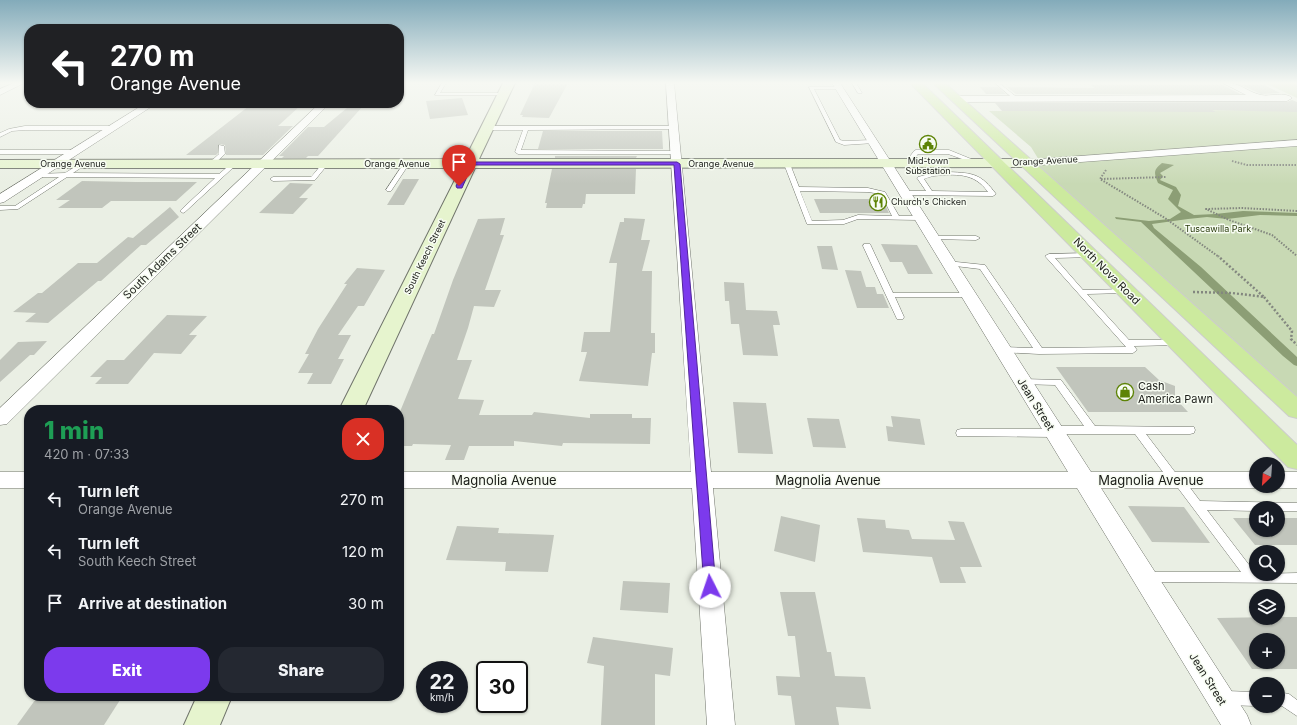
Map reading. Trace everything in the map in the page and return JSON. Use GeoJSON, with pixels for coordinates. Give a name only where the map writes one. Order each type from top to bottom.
{"type":"FeatureCollection","features":[{"type":"Feature","properties":{"kind":"main road","name":"North Nova Road"},"geometry":{"type":"LineString","coordinates":[[947,117],[989,163],[1091,254],[1297,460]]}},
{"type":"Feature","properties":{"kind":"main road"},"geometry":{"type":"LineString","coordinates":[[977,117],[1297,410]]}},
{"type":"Feature","properties":{"kind":"street"},"geometry":{"type":"LineString","coordinates":[[0,198],[130,117]]}},
{"type":"Feature","properties":{"kind":"street","name":"South Adams Street"},"geometry":{"type":"LineString","coordinates":[[0,419],[311,117]]}},
{"type":"Feature","properties":{"kind":"street","name":"South Keech Street"},"geometry":{"type":"LineString","coordinates":[[353,405],[492,117]]}},
{"type":"Feature","properties":{"kind":"street"},"geometry":{"type":"LineString","coordinates":[[673,117],[721,725]]}},
{"type":"Feature","properties":{"kind":"street","name":"Jean Street"},"geometry":{"type":"LineString","coordinates":[[857,117],[1237,725]]}},
{"type":"Feature","properties":{"kind":"street","name":"Orange Avenue"},"geometry":{"type":"LineString","coordinates":[[0,164],[470,164],[677,158],[787,164],[1028,163],[1297,143]]}},
{"type":"Feature","properties":{"kind":"street"},"geometry":{"type":"LineString","coordinates":[[0,480],[24,480]]}},
{"type":"Feature","properties":{"kind":"street","name":"Magnolia Avenue"},"geometry":{"type":"LineString","coordinates":[[404,480],[1249,480]]}},
{"type":"Feature","properties":{"kind":"street"},"geometry":{"type":"LineString","coordinates":[[1285,480],[1297,480]]}},
{"type":"Feature","properties":{"kind":"street"},"geometry":{"type":"LineString","coordinates":[[202,725],[213,701]]}},
{"type":"Feature","properties":{"kind":"lane"},"geometry":{"type":"LineString","coordinates":[[825,117],[838,141],[844,143],[872,142]]}},
{"type":"Feature","properties":{"kind":"lane"},"geometry":{"type":"LineString","coordinates":[[0,134],[11,130],[25,128],[112,128]]}},
{"type":"Feature","properties":{"kind":"lane"},"geometry":{"type":"LineString","coordinates":[[487,128],[674,128]]}},
{"type":"Feature","properties":{"kind":"lane"},"geometry":{"type":"LineString","coordinates":[[526,128],[518,152],[677,158]]}},
{"type":"Feature","properties":{"kind":"lane"},"geometry":{"type":"LineString","coordinates":[[211,164],[222,154],[221,146]]}},
{"type":"Feature","properties":{"kind":"lane"},"geometry":{"type":"LineString","coordinates":[[0,152],[73,152]]}},
{"type":"Feature","properties":{"kind":"lane"},"geometry":{"type":"LineString","coordinates":[[0,208],[16,208],[83,164]]}},
{"type":"Feature","properties":{"kind":"lane"},"geometry":{"type":"LineString","coordinates":[[183,212],[234,164]]}},
{"type":"Feature","properties":{"kind":"lane"},"geometry":{"type":"LineString","coordinates":[[273,179],[313,179],[325,164]]}},
{"type":"Feature","properties":{"kind":"lane"},"geometry":{"type":"LineString","coordinates":[[388,190],[406,164]]}},
{"type":"Feature","properties":{"kind":"lane"},"geometry":{"type":"LineString","coordinates":[[787,164],[809,223],[844,222],[858,217],[919,218]]}},
{"type":"Feature","properties":{"kind":"lane"},"geometry":{"type":"LineString","coordinates":[[904,193],[993,194],[980,178],[966,174],[929,174],[920,178],[930,193]]}},
{"type":"Feature","properties":{"kind":"lane"},"geometry":{"type":"LineString","coordinates":[[37,175],[222,176]]}},
{"type":"Feature","properties":{"kind":"lane"},"geometry":{"type":"LineString","coordinates":[[796,189],[868,190],[883,193],[897,218]]}},
{"type":"Feature","properties":{"kind":"lane"},"geometry":{"type":"LineString","coordinates":[[932,238],[976,238]]}},
{"type":"Feature","properties":{"kind":"lane"},"geometry":{"type":"LineString","coordinates":[[867,246],[900,317]]}},
{"type":"Feature","properties":{"kind":"lane"},"geometry":{"type":"LineString","coordinates":[[1002,350],[1132,350],[1049,256],[1091,254]]}},
{"type":"Feature","properties":{"kind":"lane"},"geometry":{"type":"LineString","coordinates":[[947,263],[982,267],[1039,351]]}},
{"type":"Feature","properties":{"kind":"lane"},"geometry":{"type":"LineString","coordinates":[[1081,292],[1127,291]]}},
{"type":"Feature","properties":{"kind":"lane"},"geometry":{"type":"LineString","coordinates":[[890,295],[967,295]]}},
{"type":"Feature","properties":{"kind":"lane"},"geometry":{"type":"LineString","coordinates":[[1126,343],[1179,343]]}},
{"type":"Feature","properties":{"kind":"lane"},"geometry":{"type":"LineString","coordinates":[[1022,382],[1058,382],[1092,430]]}},
{"type":"Feature","properties":{"kind":"lane"},"geometry":{"type":"LineString","coordinates":[[961,433],[1092,430],[1190,430]]}},
{"type":"Feature","properties":{"kind":"lane"},"geometry":{"type":"LineString","coordinates":[[1138,430],[1249,573]]}},
{"type":"Feature","properties":{"kind":"lane"},"geometry":{"type":"LineString","coordinates":[[1197,505],[1297,508]]}},
{"type":"Feature","properties":{"kind":"lane"},"geometry":{"type":"LineString","coordinates":[[1144,577],[1249,578]]}},
{"type":"Feature","properties":{"kind":"lane"},"geometry":{"type":"LineString","coordinates":[[1285,578],[1297,578]]}},
{"type":"Feature","properties":{"kind":"lane"},"geometry":{"type":"LineString","coordinates":[[1220,698],[1249,699]]}},
{"type":"Feature","properties":{"kind":"lane"},"geometry":{"type":"LineString","coordinates":[[1285,701],[1297,709]]}},
{"type":"Feature","properties":{"kind":"path"},"geometry":{"type":"LineString","coordinates":[[1231,161],[1247,165],[1297,165]]}},
{"type":"Feature","properties":{"kind":"path"},"geometry":{"type":"LineString","coordinates":[[1100,179],[1108,168]]}},
{"type":"Feature","properties":{"kind":"path"},"geometry":{"type":"LineString","coordinates":[[1100,179],[1166,177]]}},
{"type":"Feature","properties":{"kind":"path"},"geometry":{"type":"LineString","coordinates":[[1100,179],[1152,209],[1230,264],[1264,297],[1292,332],[1291,339],[1297,345]]}},
{"type":"Feature","properties":{"kind":"path"},"geometry":{"type":"LineString","coordinates":[[1297,211],[1242,208],[1206,209],[1228,220],[1272,234],[1297,256]]}},
{"type":"Feature","properties":{"kind":"path"},"geometry":{"type":"LineString","coordinates":[[1190,292],[1232,292],[1264,297]]}},
{"type":"Feature","properties":{"kind":"green space"},"geometry":{"type":"Polygon","coordinates":[[[996,117],[1297,117],[1297,141],[1039,160],[1031,147],[996,117]]]}},
{"type":"Feature","properties":{"kind":"green space","name":"Tuscawilla Park"},"geometry":{"type":"Polygon","coordinates":[[[1297,143],[1297,410],[1027,163],[1297,143]]]}},
{"type":"Feature","properties":{"kind":"shaded area"},"geometry":{"type":"Polygon","coordinates":[[[1162,163],[1174,165],[1160,173],[1163,176],[1160,180],[1176,187],[1181,195],[1178,206],[1194,215],[1243,211],[1297,213],[1297,216],[1260,215],[1227,219],[1207,217],[1152,224],[1154,228],[1201,267],[1297,357],[1297,366],[1283,356],[1141,222],[1116,219],[1115,217],[1149,221],[1170,219],[1181,212],[1168,199],[1173,190],[1158,183],[1155,172],[1162,163]]]}},
{"type":"Feature","properties":{"kind":"building"},"geometry":{"type":"Polygon","coordinates":[[[235,117],[288,117],[278,126],[293,126],[263,155],[226,155],[225,145],[219,144],[218,153],[216,155],[186,155],[235,117]]]}},
{"type":"Feature","properties":{"kind":"building"},"geometry":{"type":"Polygon","coordinates":[[[336,117],[353,117],[318,156],[308,156],[306,158],[282,158],[284,156],[279,156],[308,127],[324,127],[336,117]]]}},
{"type":"Feature","properties":{"kind":"building"},"geometry":{"type":"Polygon","coordinates":[[[430,117],[451,117],[430,119],[430,117]]]}},
{"type":"Feature","properties":{"kind":"building"},"geometry":{"type":"Polygon","coordinates":[[[522,117],[550,117],[549,118],[522,117]]]}},
{"type":"Feature","properties":{"kind":"building"},"geometry":{"type":"Polygon","coordinates":[[[543,131],[662,131],[663,149],[538,149],[543,131]]]}},
{"type":"Feature","properties":{"kind":"building"},"geometry":{"type":"Polygon","coordinates":[[[555,156],[637,156],[636,158],[555,158],[555,156]]]}},
{"type":"Feature","properties":{"kind":"building"},"geometry":{"type":"Polygon","coordinates":[[[552,169],[636,169],[635,194],[586,194],[585,204],[583,204],[582,208],[546,208],[547,203],[545,203],[552,169]]]}},
{"type":"Feature","properties":{"kind":"building"},"geometry":{"type":"Polygon","coordinates":[[[403,179],[419,179],[404,205],[387,205],[403,179]]]}},
{"type":"Feature","properties":{"kind":"building"},"geometry":{"type":"Polygon","coordinates":[[[82,181],[197,182],[176,201],[111,201],[102,208],[58,208],[70,200],[56,200],[82,181]]]}},
{"type":"Feature","properties":{"kind":"building"},"geometry":{"type":"Polygon","coordinates":[[[290,183],[313,184],[299,198],[308,198],[293,214],[259,213],[290,183]]]}},
{"type":"Feature","properties":{"kind":"building"},"geometry":{"type":"Polygon","coordinates":[[[814,199],[882,199],[889,213],[820,213],[814,199]]]}},
{"type":"Feature","properties":{"kind":"building"},"geometry":{"type":"Polygon","coordinates":[[[170,207],[179,217],[146,245],[141,245],[101,281],[98,281],[48,323],[25,322],[36,313],[13,312],[38,293],[42,293],[78,263],[97,263],[128,237],[133,238],[170,207]]]}},
{"type":"Feature","properties":{"kind":"building"},"geometry":{"type":"Polygon","coordinates":[[[505,218],[500,235],[504,235],[485,290],[501,290],[494,307],[474,306],[457,360],[472,360],[458,399],[484,400],[479,415],[532,415],[534,412],[590,418],[590,414],[632,414],[632,418],[651,418],[650,444],[563,443],[562,446],[514,441],[514,446],[469,446],[464,460],[445,460],[451,445],[413,444],[412,446],[404,446],[404,405],[403,405],[432,334],[434,334],[453,280],[478,219],[505,218]]]}},
{"type":"Feature","properties":{"kind":"building"},"geometry":{"type":"Polygon","coordinates":[[[624,218],[645,219],[641,240],[650,240],[642,271],[652,271],[651,333],[655,333],[655,353],[652,353],[648,386],[579,381],[587,352],[581,352],[584,332],[610,332],[617,263],[609,263],[620,222],[624,222],[624,218]]]}},
{"type":"Feature","properties":{"kind":"building"},"geometry":{"type":"Polygon","coordinates":[[[881,244],[917,245],[933,274],[908,274],[902,262],[890,262],[881,244]]]}},
{"type":"Feature","properties":{"kind":"building"},"geometry":{"type":"Polygon","coordinates":[[[817,246],[832,246],[838,270],[822,269],[817,246]]]}},
{"type":"Feature","properties":{"kind":"building"},"geometry":{"type":"Polygon","coordinates":[[[357,268],[385,270],[364,306],[358,306],[338,335],[351,335],[338,359],[344,359],[331,384],[307,384],[313,373],[298,373],[309,354],[305,354],[318,329],[347,284],[344,284],[357,268]]]}},
{"type":"Feature","properties":{"kind":"building"},"geometry":{"type":"Polygon","coordinates":[[[845,270],[861,271],[866,287],[875,287],[877,294],[883,294],[889,308],[857,308],[845,270]]]}},
{"type":"Feature","properties":{"kind":"building"},"geometry":{"type":"Polygon","coordinates":[[[724,282],[744,283],[746,310],[777,311],[780,325],[773,325],[778,356],[743,355],[739,324],[731,324],[729,301],[725,301],[724,282]]]}},
{"type":"Feature","properties":{"kind":"building"},"geometry":{"type":"Polygon","coordinates":[[[167,315],[207,316],[189,335],[197,335],[181,354],[154,353],[128,384],[95,384],[102,377],[90,377],[107,360],[124,360],[167,315]]]}},
{"type":"Feature","properties":{"kind":"building"},"geometry":{"type":"Polygon","coordinates":[[[47,341],[34,355],[30,355],[0,382],[0,360],[18,342],[47,341]]]}},
{"type":"Feature","properties":{"kind":"building","name":"Cash America Pawn"},"geometry":{"type":"Polygon","coordinates":[[[1056,367],[1145,367],[1159,380],[1175,386],[1175,398],[1188,412],[1088,412],[1056,367]]]}},
{"type":"Feature","properties":{"kind":"building"},"geometry":{"type":"Polygon","coordinates":[[[733,402],[766,403],[773,454],[738,453],[733,402]]]}},
{"type":"Feature","properties":{"kind":"building"},"geometry":{"type":"Polygon","coordinates":[[[891,416],[920,419],[925,445],[888,441],[886,426],[893,427],[891,416]]]}},
{"type":"Feature","properties":{"kind":"building"},"geometry":{"type":"Polygon","coordinates":[[[807,418],[839,419],[846,448],[813,447],[807,418]]]}},
{"type":"Feature","properties":{"kind":"building"},"geometry":{"type":"Polygon","coordinates":[[[1128,506],[1184,507],[1210,543],[1152,542],[1128,506]]]}},
{"type":"Feature","properties":{"kind":"building"},"geometry":{"type":"Polygon","coordinates":[[[781,516],[820,525],[815,562],[774,551],[781,516]]]}},
{"type":"Feature","properties":{"kind":"building"},"geometry":{"type":"Polygon","coordinates":[[[857,518],[885,520],[886,528],[909,530],[912,539],[955,540],[948,521],[964,522],[982,567],[960,567],[966,583],[940,583],[932,557],[863,552],[857,518]]]}},
{"type":"Feature","properties":{"kind":"building"},"geometry":{"type":"Polygon","coordinates":[[[1233,518],[1249,518],[1249,537],[1285,537],[1285,518],[1297,518],[1297,545],[1255,545],[1233,518]]]}},
{"type":"Feature","properties":{"kind":"building"},"geometry":{"type":"Polygon","coordinates":[[[457,526],[499,528],[498,533],[554,535],[548,572],[505,571],[506,562],[446,560],[457,526]]]}},
{"type":"Feature","properties":{"kind":"building"},"geometry":{"type":"Polygon","coordinates":[[[623,581],[670,583],[668,613],[620,610],[623,581]]]}},
{"type":"Feature","properties":{"kind":"building"},"geometry":{"type":"Polygon","coordinates":[[[780,592],[815,592],[827,652],[831,652],[835,676],[865,677],[871,709],[836,707],[839,725],[795,725],[791,696],[778,695],[776,676],[800,677],[795,636],[788,636],[780,592]]]}},
{"type":"Feature","properties":{"kind":"building"},"geometry":{"type":"Polygon","coordinates":[[[1285,617],[1297,617],[1297,669],[1285,669],[1285,633],[1249,633],[1249,665],[1217,618],[1249,618],[1249,625],[1285,625],[1285,617]]]}},
{"type":"Feature","properties":{"kind":"building"},"geometry":{"type":"Polygon","coordinates":[[[593,637],[673,648],[670,676],[655,674],[655,725],[601,725],[604,666],[587,663],[593,637]]]}},
{"type":"Feature","properties":{"kind":"building"},"geometry":{"type":"Polygon","coordinates":[[[34,701],[119,701],[104,725],[17,725],[34,701]]]}},
{"type":"Feature","properties":{"kind":"place","name":"Mid-town Substation"},"geometry":{"type":"Point","coordinates":[928,144]}},
{"type":"Feature","properties":{"kind":"place","name":"Church's Chicken"},"geometry":{"type":"Point","coordinates":[878,202]}},
{"type":"Feature","properties":{"kind":"place","name":"Cash America Pawn"},"geometry":{"type":"Point","coordinates":[1125,392]}},
{"type":"Feature","properties":{"kind":"route"},"geometry":{"type":"LineString","coordinates":[[459,186],[470,164],[677,164],[710,587]]}}]}
